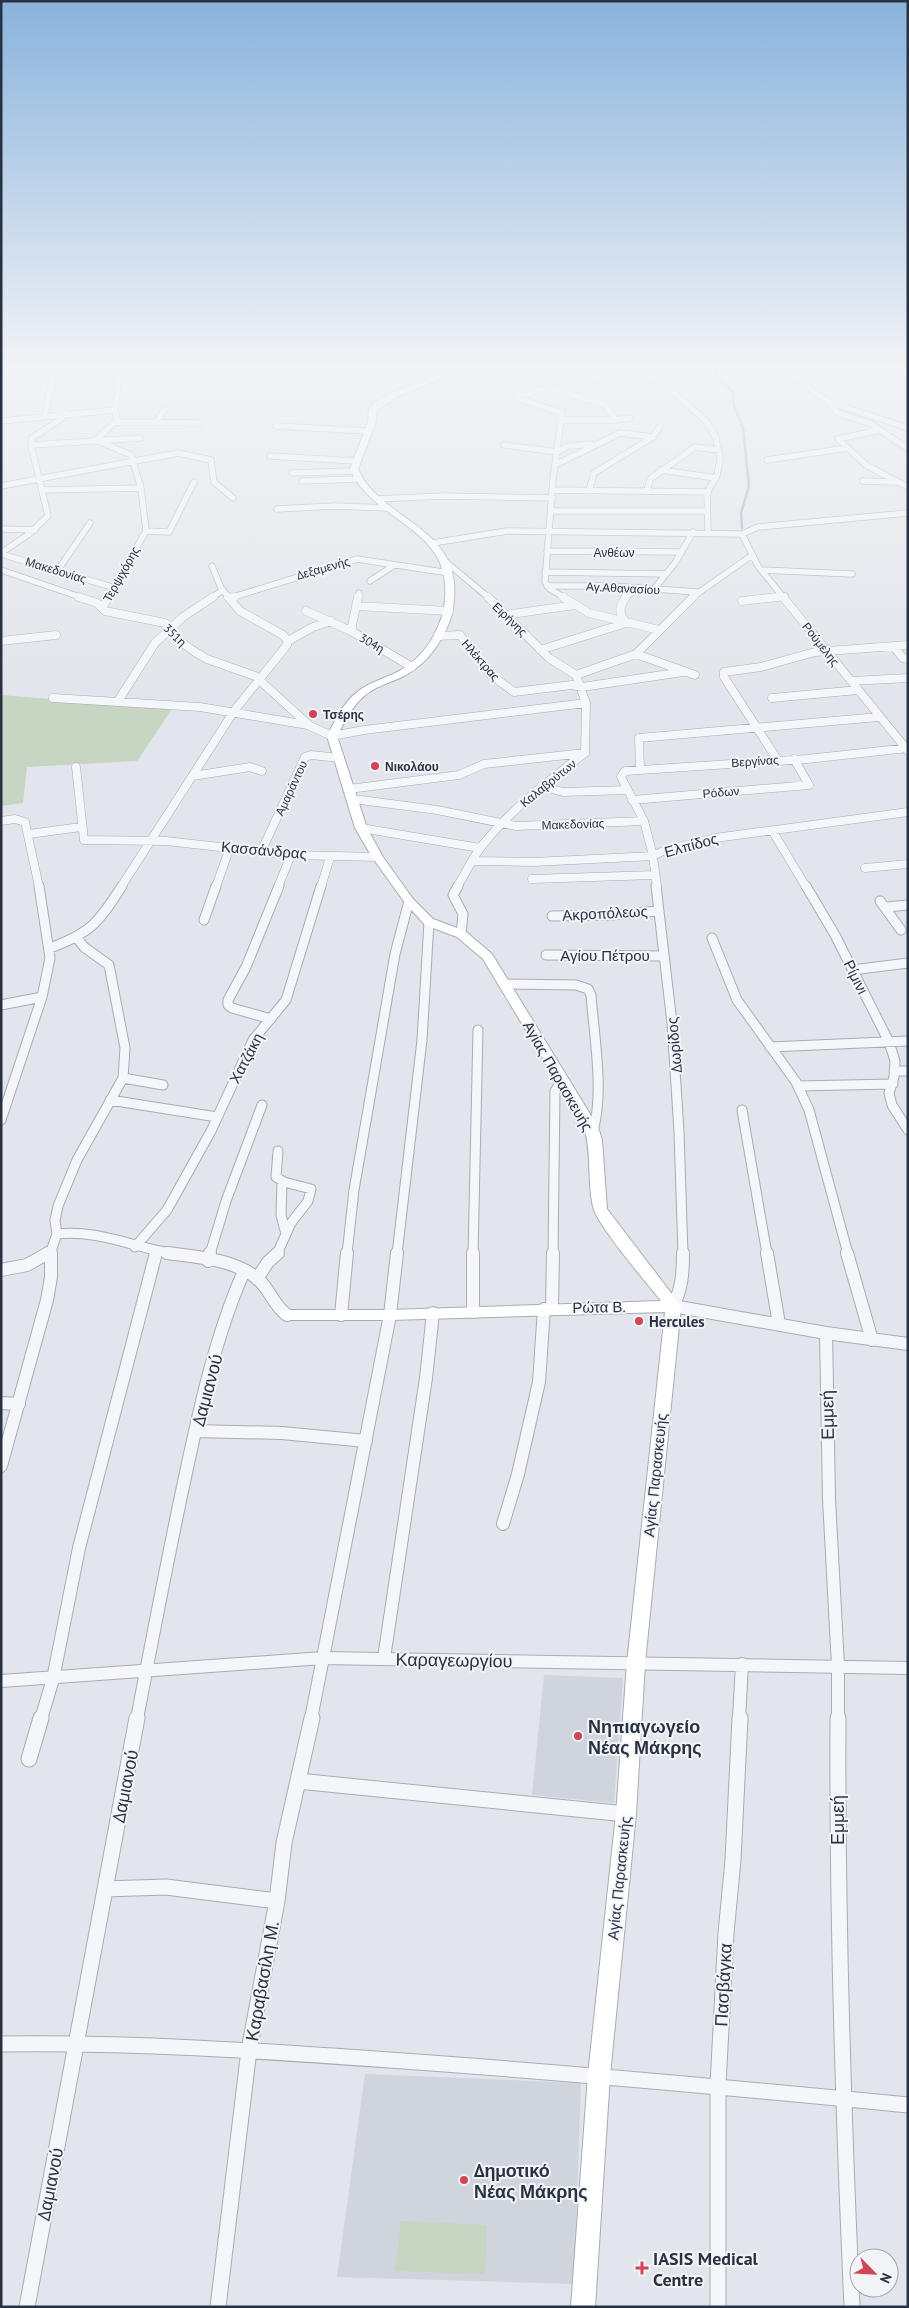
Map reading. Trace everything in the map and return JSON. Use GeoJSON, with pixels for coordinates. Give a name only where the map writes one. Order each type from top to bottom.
{"type":"FeatureCollection","features":[{"type":"Feature","properties":{"kind":"street"},"geometry":{"type":"LineString","coordinates":[[1,553],[35,530],[48,516],[38,477]]}},
{"type":"Feature","properties":{"kind":"street"},"geometry":{"type":"LineString","coordinates":[[1,486],[56,477]]}},
{"type":"Feature","properties":{"kind":"street"},"geometry":{"type":"LineString","coordinates":[[87,477],[90,488]]}},
{"type":"Feature","properties":{"kind":"street","name":"Τερψιχόρης"},"geometry":{"type":"LineString","coordinates":[[103,608],[112,587],[146,531],[138,477]]}},
{"type":"Feature","properties":{"kind":"street"},"geometry":{"type":"LineString","coordinates":[[213,477],[215,484],[233,498]]}},
{"type":"Feature","properties":{"kind":"street"},"geometry":{"type":"LineString","coordinates":[[302,481],[323,477]]}},
{"type":"Feature","properties":{"kind":"street"},"geometry":{"type":"LineString","coordinates":[[332,736],[360,694],[412,667],[438,636],[449,611],[452,592],[445,561],[433,543],[377,499],[361,477]]}},
{"type":"Feature","properties":{"kind":"street"},"geometry":{"type":"LineString","coordinates":[[554,477],[547,551],[547,586],[589,613],[659,630]]}},
{"type":"Feature","properties":{"kind":"street"},"geometry":{"type":"LineString","coordinates":[[589,491],[593,477]]}},
{"type":"Feature","properties":{"kind":"street"},"geometry":{"type":"LineString","coordinates":[[647,491],[648,482],[654,477]]}},
{"type":"Feature","properties":{"kind":"street"},"geometry":{"type":"LineString","coordinates":[[707,477],[716,478],[708,492],[708,532]]}},
{"type":"Feature","properties":{"kind":"street"},"geometry":{"type":"LineString","coordinates":[[887,477],[908,487]]}},
{"type":"Feature","properties":{"kind":"street"},"geometry":{"type":"LineString","coordinates":[[862,481],[897,482]]}},
{"type":"Feature","properties":{"kind":"street"},"geometry":{"type":"LineString","coordinates":[[146,531],[169,532],[194,482]]}},
{"type":"Feature","properties":{"kind":"street"},"geometry":{"type":"LineString","coordinates":[[42,490],[141,488]]}},
{"type":"Feature","properties":{"kind":"street"},"geometry":{"type":"LineString","coordinates":[[377,499],[553,494],[589,491],[708,492]]}},
{"type":"Feature","properties":{"kind":"street"},"geometry":{"type":"LineString","coordinates":[[277,509],[335,506],[389,508]]}},
{"type":"Feature","properties":{"kind":"street"},"geometry":{"type":"LineString","coordinates":[[552,511],[707,511]]}},
{"type":"Feature","properties":{"kind":"street"},"geometry":{"type":"LineString","coordinates":[[433,543],[502,532],[550,530],[742,534],[758,527],[908,513]]}},
{"type":"Feature","properties":{"kind":"street"},"geometry":{"type":"LineString","coordinates":[[28,579],[56,570],[90,523]]}},
{"type":"Feature","properties":{"kind":"street"},"geometry":{"type":"LineString","coordinates":[[1,529],[35,530]]}},
{"type":"Feature","properties":{"kind":"street"},"geometry":{"type":"LineString","coordinates":[[654,590],[682,552],[693,532]]}},
{"type":"Feature","properties":{"kind":"street","name":"Ρούμελης"},"geometry":{"type":"LineString","coordinates":[[742,534],[751,550],[751,556],[761,570],[907,749]]}},
{"type":"Feature","properties":{"kind":"street","name":"Ανθέων"},"geometry":{"type":"LineString","coordinates":[[547,551],[682,552]]}},
{"type":"Feature","properties":{"kind":"street","name":"Μακεδονίας"},"geometry":{"type":"LineString","coordinates":[[1,553],[112,587]]}},
{"type":"Feature","properties":{"kind":"street"},"geometry":{"type":"LineString","coordinates":[[576,675],[636,654],[698,592],[751,556]]}},
{"type":"Feature","properties":{"kind":"street","name":"Δεξαμενής"},"geometry":{"type":"LineString","coordinates":[[230,598],[351,559],[449,573]]}},
{"type":"Feature","properties":{"kind":"street","name":"Ειρήνης"},"geometry":{"type":"LineString","coordinates":[[445,561],[462,573],[540,650],[562,669],[576,675]]}},
{"type":"Feature","properties":{"kind":"street"},"geometry":{"type":"LineString","coordinates":[[212,566],[223,590],[240,612],[272,628],[288,641]]}},
{"type":"Feature","properties":{"kind":"street"},"geometry":{"type":"LineString","coordinates":[[370,581],[393,566]]}},
{"type":"Feature","properties":{"kind":"street","name":"351η"},"geometry":{"type":"LineString","coordinates":[[1,570],[97,603],[108,612],[165,623],[177,639],[207,659],[258,679],[310,726],[332,736]]}},
{"type":"Feature","properties":{"kind":"street"},"geometry":{"type":"LineString","coordinates":[[761,570],[852,574]]}},
{"type":"Feature","properties":{"kind":"street"},"geometry":{"type":"LineString","coordinates":[[546,572],[666,574]]}},
{"type":"Feature","properties":{"kind":"street","name":"Αγ.Αθανασίου"},"geometry":{"type":"LineString","coordinates":[[547,586],[638,588],[698,592]]}},
{"type":"Feature","properties":{"kind":"street"},"geometry":{"type":"LineString","coordinates":[[620,616],[625,597],[638,588]]}},
{"type":"Feature","properties":{"kind":"street"},"geometry":{"type":"LineString","coordinates":[[118,701],[148,652],[169,629],[223,590]]}},
{"type":"Feature","properties":{"kind":"street"},"geometry":{"type":"LineString","coordinates":[[352,631],[359,593]]}},
{"type":"Feature","properties":{"kind":"street"},"geometry":{"type":"LineString","coordinates":[[742,601],[784,596]]}},
{"type":"Feature","properties":{"kind":"street"},"geometry":{"type":"LineString","coordinates":[[505,615],[575,605]]}},
{"type":"Feature","properties":{"kind":"street"},"geometry":{"type":"LineString","coordinates":[[356,606],[449,611]]}},
{"type":"Feature","properties":{"kind":"street","name":"304η"},"geometry":{"type":"LineString","coordinates":[[306,611],[331,620],[352,631],[412,667]]}},
{"type":"Feature","properties":{"kind":"street"},"geometry":{"type":"LineString","coordinates":[[620,616],[664,624]]}},
{"type":"Feature","properties":{"kind":"street"},"geometry":{"type":"LineString","coordinates":[[620,616],[627,622]]}},
{"type":"Feature","properties":{"kind":"street"},"geometry":{"type":"LineString","coordinates":[[50,948],[77,938],[102,917],[234,711],[258,679],[284,650],[288,641],[313,627],[331,620]]}},
{"type":"Feature","properties":{"kind":"street"},"geometry":{"type":"LineString","coordinates":[[540,650],[627,622]]}},
{"type":"Feature","properties":{"kind":"street"},"geometry":{"type":"LineString","coordinates":[[1,641],[56,635]]}},
{"type":"Feature","properties":{"kind":"street","name":"Ηλέκτρας"},"geometry":{"type":"LineString","coordinates":[[438,636],[460,635],[493,675],[509,690],[520,692],[572,685],[582,687]]}},
{"type":"Feature","properties":{"kind":"street"},"geometry":{"type":"LineString","coordinates":[[777,759],[724,677],[724,672],[761,667],[815,652],[828,653],[908,645]]}},
{"type":"Feature","properties":{"kind":"street"},"geometry":{"type":"LineString","coordinates":[[893,646],[903,658],[908,659]]}},
{"type":"Feature","properties":{"kind":"street"},"geometry":{"type":"LineString","coordinates":[[636,654],[695,675]]}},
{"type":"Feature","properties":{"kind":"street"},"geometry":{"type":"LineString","coordinates":[[582,687],[683,672]]}},
{"type":"Feature","properties":{"kind":"street","name":"Καλαβρύτων"},"geometry":{"type":"LineString","coordinates":[[461,934],[465,923],[464,910],[453,895],[480,848],[502,823],[541,786],[585,753],[586,703],[582,687],[576,675]]}},
{"type":"Feature","properties":{"kind":"street"},"geometry":{"type":"LineString","coordinates":[[852,681],[908,678]]}},
{"type":"Feature","properties":{"kind":"street"},"geometry":{"type":"LineString","coordinates":[[772,698],[858,690]]}},
{"type":"Feature","properties":{"kind":"street"},"geometry":{"type":"LineString","coordinates":[[53,698],[118,701],[234,711],[310,726]]}},
{"type":"Feature","properties":{"kind":"street"},"geometry":{"type":"LineString","coordinates":[[332,736],[389,726],[586,703]]}},
{"type":"Feature","properties":{"kind":"street"},"geometry":{"type":"LineString","coordinates":[[640,769],[639,738],[879,717]]}},
{"type":"Feature","properties":{"kind":"street","name":"Αγίας Παρασκευής"},"geometry":{"type":"LineString","coordinates":[[332,736],[361,828],[378,857],[409,901],[430,922],[461,934],[488,957],[587,1119],[592,1134],[600,1209],[612,1228],[673,1306],[636,1663],[626,1814],[599,2075],[583,2307]]}},
{"type":"Feature","properties":{"kind":"street","name":"Βεργίνας"},"geometry":{"type":"LineString","coordinates":[[627,790],[621,777],[622,773],[640,769],[794,759],[907,749]]}},
{"type":"Feature","properties":{"kind":"street"},"geometry":{"type":"LineString","coordinates":[[351,794],[459,775],[484,764],[585,753]]}},
{"type":"Feature","properties":{"kind":"street","name":"Αμαράντου"},"geometry":{"type":"LineString","coordinates":[[261,852],[307,756],[340,758]]}},
{"type":"Feature","properties":{"kind":"street","name":"Ρόδων"},"geometry":{"type":"LineString","coordinates":[[632,800],[809,785],[794,759]]}},
{"type":"Feature","properties":{"kind":"street"},"geometry":{"type":"LineString","coordinates":[[29,834],[81,827],[76,767]]}},
{"type":"Feature","properties":{"kind":"street"},"geometry":{"type":"LineString","coordinates":[[193,776],[250,767],[262,771]]}},
{"type":"Feature","properties":{"kind":"street"},"geometry":{"type":"LineString","coordinates":[[541,786],[563,792],[627,790]]}},
{"type":"Feature","properties":{"kind":"street","name":"Δωρίδος"},"geometry":{"type":"LineString","coordinates":[[627,790],[644,821],[653,856],[672,1023],[679,1132],[683,1269],[678,1295],[673,1306]]}},
{"type":"Feature","properties":{"kind":"street","name":"Μακεδονίας"},"geometry":{"type":"LineString","coordinates":[[351,794],[520,826],[644,821]]}},
{"type":"Feature","properties":{"kind":"street","name":"Ελπίδος"},"geometry":{"type":"LineString","coordinates":[[473,860],[534,862],[653,856],[663,851],[715,838],[773,832],[908,812]]}},
{"type":"Feature","properties":{"kind":"street"},"geometry":{"type":"LineString","coordinates":[[1,821],[15,818],[25,822],[29,834],[50,948],[48,978],[1,1120]]}},
{"type":"Feature","properties":{"kind":"street","name":"Κασσάνδρας"},"geometry":{"type":"LineString","coordinates":[[81,827],[84,840],[166,841],[290,855],[378,857]]}},
{"type":"Feature","properties":{"kind":"street"},"geometry":{"type":"LineString","coordinates":[[361,828],[480,848]]}},
{"type":"Feature","properties":{"kind":"street","name":"Ρίμινι"},"geometry":{"type":"LineString","coordinates":[[773,832],[835,935],[889,1042],[895,1060],[893,1084],[889,1093],[892,1106],[908,1130]]}},
{"type":"Feature","properties":{"kind":"street"},"geometry":{"type":"LineString","coordinates":[[204,920],[230,847]]}},
{"type":"Feature","properties":{"kind":"street"},"geometry":{"type":"LineString","coordinates":[[271,1019],[232,1008],[228,1005],[228,1000],[246,967],[290,855]]}},
{"type":"Feature","properties":{"kind":"street","name":"Χατζάκη"},"geometry":{"type":"LineString","coordinates":[[136,1247],[167,1210],[217,1117],[253,1040],[286,1000],[330,857]]}},
{"type":"Feature","properties":{"kind":"street"},"geometry":{"type":"LineString","coordinates":[[865,868],[908,864]]}},
{"type":"Feature","properties":{"kind":"street"},"geometry":{"type":"LineString","coordinates":[[532,879],[654,875]]}},
{"type":"Feature","properties":{"kind":"street"},"geometry":{"type":"LineString","coordinates":[[341,1315],[354,1190],[397,945],[409,901]]}},
{"type":"Feature","properties":{"kind":"street"},"geometry":{"type":"LineString","coordinates":[[901,930],[883,904],[908,905]]}},
{"type":"Feature","properties":{"kind":"street","name":"Ακροπόλεως"},"geometry":{"type":"LineString","coordinates":[[552,916],[610,915],[658,911]]}},
{"type":"Feature","properties":{"kind":"street","name":"Καραβασίλη Μ."},"geometry":{"type":"LineString","coordinates":[[218,2307],[249,2050],[277,1900],[284,1843],[319,1686],[390,1315],[422,1040],[430,922]]}},
{"type":"Feature","properties":{"kind":"street"},"geometry":{"type":"LineString","coordinates":[[1,1466],[47,1300],[51,1277],[51,1251],[57,1234],[55,1220],[62,1197],[76,1160],[123,1078],[125,1048],[109,965],[104,959],[85,950],[77,938]]}},
{"type":"Feature","properties":{"kind":"street"},"geometry":{"type":"LineString","coordinates":[[712,938],[737,1000],[750,1021],[798,1086],[809,1110],[816,1142],[872,1340]]}},
{"type":"Feature","properties":{"kind":"street","name":"Αγίου Πέτρου"},"geometry":{"type":"LineString","coordinates":[[546,955],[663,956]]}},
{"type":"Feature","properties":{"kind":"street"},"geometry":{"type":"LineString","coordinates":[[852,970],[908,963]]}},
{"type":"Feature","properties":{"kind":"street"},"geometry":{"type":"LineString","coordinates":[[504,984],[576,985],[588,989],[591,995],[598,1101],[596,1122],[592,1134]]}},
{"type":"Feature","properties":{"kind":"street"},"geometry":{"type":"LineString","coordinates":[[1,1005],[42,997]]}},
{"type":"Feature","properties":{"kind":"street"},"geometry":{"type":"LineString","coordinates":[[472,1312],[472,1187],[478,1030]]}},
{"type":"Feature","properties":{"kind":"street"},"geometry":{"type":"LineString","coordinates":[[770,1047],[908,1041]]}},
{"type":"Feature","properties":{"kind":"street"},"geometry":{"type":"LineString","coordinates":[[894,1071],[908,1071]]}},
{"type":"Feature","properties":{"kind":"street"},"geometry":{"type":"LineString","coordinates":[[123,1078],[163,1085]]}},
{"type":"Feature","properties":{"kind":"street"},"geometry":{"type":"LineString","coordinates":[[503,1524],[518,1474],[539,1382],[548,1308],[555,1091],[563,1080]]}},
{"type":"Feature","properties":{"kind":"street"},"geometry":{"type":"LineString","coordinates":[[798,1086],[893,1084]]}},
{"type":"Feature","properties":{"kind":"street"},"geometry":{"type":"LineString","coordinates":[[110,1100],[217,1117]]}},
{"type":"Feature","properties":{"kind":"street"},"geometry":{"type":"LineString","coordinates":[[208,1260],[226,1201],[262,1105]]}},
{"type":"Feature","properties":{"kind":"street"},"geometry":{"type":"LineString","coordinates":[[742,1110],[779,1324]]}},
{"type":"Feature","properties":{"kind":"street"},"geometry":{"type":"LineString","coordinates":[[257,1279],[268,1262],[280,1251],[285,1243],[286,1234],[291,1223],[308,1201],[311,1190],[303,1185],[282,1182],[276,1177],[278,1151]]}},
{"type":"Feature","properties":{"kind":"street"},"geometry":{"type":"LineString","coordinates":[[282,1182],[279,1209],[281,1223],[286,1234]]}},
{"type":"Feature","properties":{"kind":"street"},"geometry":{"type":"LineString","coordinates":[[57,1234],[69,1231],[99,1235],[156,1252],[228,1264],[257,1279],[279,1310],[287,1315]]}},
{"type":"Feature","properties":{"kind":"street"},"geometry":{"type":"LineString","coordinates":[[1,1270],[26,1265],[51,1251]]}},
{"type":"Feature","properties":{"kind":"street"},"geometry":{"type":"LineString","coordinates":[[29,1759],[53,1679],[79,1548],[156,1252]]}},
{"type":"Feature","properties":{"kind":"street","name":"Δαμιανού"},"geometry":{"type":"LineString","coordinates":[[27,2307],[161,1591],[196,1431],[229,1305],[244,1271]]}},
{"type":"Feature","properties":{"kind":"street","name":"Ρώτα Β."},"geometry":{"type":"LineString","coordinates":[[287,1315],[390,1315],[548,1308],[673,1306],[826,1333],[908,1344]]}},
{"type":"Feature","properties":{"kind":"street"},"geometry":{"type":"LineString","coordinates":[[384,1658],[426,1378],[433,1313]]}},
{"type":"Feature","properties":{"kind":"street","name":"Εμμεή"},"geometry":{"type":"LineString","coordinates":[[826,1333],[828,1499],[838,1666],[837,1880],[842,2100],[852,2307]]}},
{"type":"Feature","properties":{"kind":"street"},"geometry":{"type":"LineString","coordinates":[[1,1403],[19,1404]]}},
{"type":"Feature","properties":{"kind":"street"},"geometry":{"type":"LineString","coordinates":[[196,1431],[282,1433],[366,1441]]}},
{"type":"Feature","properties":{"kind":"street","name":"Καραγεωργίου"},"geometry":{"type":"LineString","coordinates":[[1,1681],[53,1679],[146,1670],[323,1658],[908,1668]]}},
{"type":"Feature","properties":{"kind":"street","name":"Πασβάγκα"},"geometry":{"type":"LineString","coordinates":[[718,2307],[718,2085],[726,1933],[733,1860],[742,1664]]}},
{"type":"Feature","properties":{"kind":"street"},"geometry":{"type":"LineString","coordinates":[[298,1781],[626,1814]]}},
{"type":"Feature","properties":{"kind":"street"},"geometry":{"type":"LineString","coordinates":[[105,1889],[166,1887],[277,1900]]}},
{"type":"Feature","properties":{"kind":"street"},"geometry":{"type":"LineString","coordinates":[[1,2044],[77,2043],[249,2050],[599,2075],[718,2085],[842,2100],[908,2105]]}},
{"type":"Feature","properties":{"kind":"shaded area","name":"Νηπιαγωγείο Νέας Μάκρης"},"geometry":{"type":"Polygon","coordinates":[[[544,1675],[623,1678],[614,1803],[532,1795],[544,1675]]]}},
{"type":"Feature","properties":{"kind":"shaded area","name":"Δημοτικό Νέας Μάκρης"},"geometry":{"type":"Polygon","coordinates":[[[365,2074],[581,2083],[574,2284],[337,2277],[365,2074]]]}},
{"type":"Feature","properties":{"kind":"green space"},"geometry":{"type":"Polygon","coordinates":[[[1,695],[172,709],[137,761],[27,767],[23,803],[1,806],[1,695]]]}},
{"type":"Feature","properties":{"kind":"green space"},"geometry":{"type":"Polygon","coordinates":[[[401,2221],[487,2225],[485,2274],[395,2271],[401,2221]]]}},
{"type":"Feature","properties":{"kind":"waterway"},"geometry":{"type":"LineString","coordinates":[[742,528],[741,513],[749,486],[748,477]]}},
{"type":"Feature","properties":{"kind":"place","name":"Τσέρης"},"geometry":{"type":"Point","coordinates":[313,714]}},
{"type":"Feature","properties":{"kind":"place","name":"Νικολάου"},"geometry":{"type":"Point","coordinates":[375,766]}},
{"type":"Feature","properties":{"kind":"place","name":"Hercules"},"geometry":{"type":"Point","coordinates":[639,1321]}},
{"type":"Feature","properties":{"kind":"place","name":"Νηπιαγωγείο Νέας Μάκρης"},"geometry":{"type":"Point","coordinates":[578,1736]}},
{"type":"Feature","properties":{"kind":"place","name":"Δημοτικό Νέας Μάκρης"},"geometry":{"type":"Point","coordinates":[464,2180]}},
{"type":"Feature","properties":{"kind":"place","name":"IASIS Medical Centre"},"geometry":{"type":"Point","coordinates":[642,2268]}}]}
